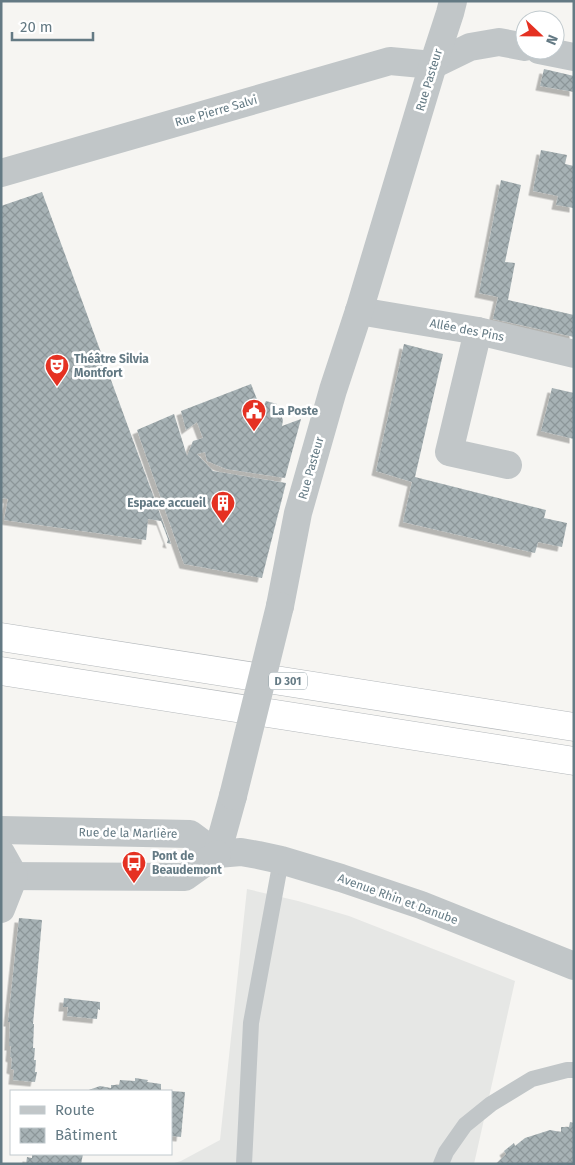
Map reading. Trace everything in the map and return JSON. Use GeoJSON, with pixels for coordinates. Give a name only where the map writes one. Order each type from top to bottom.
{"type":"FeatureCollection","features":[{"type":"Feature","properties":{"kind":"highway","name":"D 301"},"geometry":{"type":"LineString","coordinates":[[1,636],[574,727]]}},
{"type":"Feature","properties":{"kind":"highway"},"geometry":{"type":"LineString","coordinates":[[1,671],[574,761]]}},
{"type":"Feature","properties":{"kind":"street","name":"Rue Pasteur"},"geometry":{"type":"LineString","coordinates":[[217,854],[280,606],[298,513],[333,390],[359,311],[453,1]]}},
{"type":"Feature","properties":{"kind":"street"},"geometry":{"type":"LineString","coordinates":[[433,65],[470,47],[499,42],[515,45]]}},
{"type":"Feature","properties":{"kind":"street","name":"Rue Pierre Salvi"},"geometry":{"type":"LineString","coordinates":[[1,173],[390,61],[433,65]]}},
{"type":"Feature","properties":{"kind":"street","name":"Allée des Pins"},"geometry":{"type":"LineString","coordinates":[[359,311],[478,331],[574,354]]}},
{"type":"Feature","properties":{"kind":"street"},"geometry":{"type":"LineString","coordinates":[[478,331],[449,452],[508,464]]}},
{"type":"Feature","properties":{"kind":"street","name":"Rue de la Marlière"},"geometry":{"type":"LineString","coordinates":[[1,830],[190,834],[217,854]]}},
{"type":"Feature","properties":{"kind":"street","name":"Avenue Rhin et Danube"},"geometry":{"type":"LineString","coordinates":[[217,854],[242,852],[281,860],[341,878],[422,905],[574,966]]}},
{"type":"Feature","properties":{"kind":"street"},"geometry":{"type":"LineString","coordinates":[[1,853],[8,876],[1,910]]}},
{"type":"Feature","properties":{"kind":"street"},"geometry":{"type":"LineString","coordinates":[[8,876],[185,877],[217,854]]}},
{"type":"Feature","properties":{"kind":"lane"},"geometry":{"type":"LineString","coordinates":[[244,1164],[251,1023],[281,860]]}},
{"type":"Feature","properties":{"kind":"lane"},"geometry":{"type":"LineString","coordinates":[[444,1158],[465,1125],[491,1104],[532,1079],[574,1070]]}},
{"type":"Feature","properties":{"kind":"shaded area"},"geometry":{"type":"Polygon","coordinates":[[[247,889],[349,916],[515,981],[474,1164],[171,1164],[181,1161],[220,1140],[247,889]]]}},
{"type":"Feature","properties":{"kind":"building"},"geometry":{"type":"Polygon","coordinates":[[[544,69],[574,76],[574,92],[540,86],[544,69]]]}},
{"type":"Feature","properties":{"kind":"building"},"geometry":{"type":"Polygon","coordinates":[[[541,150],[567,155],[565,164],[574,166],[574,208],[556,205],[558,196],[533,191],[541,150]]]}},
{"type":"Feature","properties":{"kind":"building"},"geometry":{"type":"Polygon","coordinates":[[[501,180],[521,185],[505,262],[515,263],[508,300],[574,315],[574,337],[493,319],[498,297],[479,293],[501,180]]]}},
{"type":"Feature","properties":{"kind":"building","name":"Théâtre Silvia Montfort"},"geometry":{"type":"Polygon","coordinates":[[[42,192],[171,544],[167,543],[168,539],[161,521],[148,519],[146,540],[4,520],[8,499],[1,498],[1,206],[42,192]]]}},
{"type":"Feature","properties":{"kind":"building"},"geometry":{"type":"Polygon","coordinates":[[[404,344],[443,354],[415,477],[546,510],[544,518],[567,523],[562,547],[538,542],[535,553],[403,522],[412,482],[376,471],[404,344]]]}},
{"type":"Feature","properties":{"kind":"building","name":"Espace accueil"},"geometry":{"type":"Polygon","coordinates":[[[251,384],[260,407],[266,401],[277,404],[277,414],[280,412],[283,420],[282,426],[301,419],[285,478],[226,469],[207,461],[205,452],[197,454],[213,471],[286,483],[262,578],[184,564],[137,430],[174,414],[187,456],[193,441],[203,438],[197,422],[186,430],[181,411],[251,384]]]}},
{"type":"Feature","properties":{"kind":"building"},"geometry":{"type":"Polygon","coordinates":[[[552,388],[574,393],[574,439],[541,431],[552,388]]]}},
{"type":"Feature","properties":{"kind":"building"},"geometry":{"type":"Polygon","coordinates":[[[19,918],[42,920],[33,1024],[35,1072],[37,1072],[35,1082],[13,1080],[14,1070],[11,1069],[11,1046],[9,1046],[10,1022],[8,1022],[19,918]]]}},
{"type":"Feature","properties":{"kind":"building"},"geometry":{"type":"Polygon","coordinates":[[[64,998],[100,1002],[97,1019],[67,1016],[68,1007],[63,1007],[64,998]]]}},
{"type":"Feature","properties":{"kind":"building"},"geometry":{"type":"Polygon","coordinates":[[[135,1078],[161,1084],[161,1090],[89,1090],[100,1086],[111,1088],[111,1085],[119,1085],[120,1080],[135,1081],[135,1078]]]}},
{"type":"Feature","properties":{"kind":"building"},"geometry":{"type":"Polygon","coordinates":[[[172,1091],[185,1092],[181,1137],[172,1136],[172,1091]]]}},
{"type":"Feature","properties":{"kind":"building"},"geometry":{"type":"Polygon","coordinates":[[[570,1122],[574,1123],[574,1164],[496,1164],[506,1154],[504,1151],[514,1143],[515,1146],[525,1138],[550,1130],[561,1132],[561,1127],[569,1127],[570,1122]]]}},
{"type":"Feature","properties":{"kind":"building"},"geometry":{"type":"Polygon","coordinates":[[[32,1155],[83,1155],[81,1164],[26,1164],[27,1157],[32,1158],[32,1155]]]}},
{"type":"Feature","properties":{"kind":"place","name":"Théâtre Silvia Montfort"},"geometry":{"type":"Point","coordinates":[57,387]}},
{"type":"Feature","properties":{"kind":"place","name":"La Poste"},"geometry":{"type":"Point","coordinates":[254,432]}},
{"type":"Feature","properties":{"kind":"place","name":"Espace accueil"},"geometry":{"type":"Point","coordinates":[223,524]}},
{"type":"Feature","properties":{"kind":"place","name":"Pont de Beaudemont"},"geometry":{"type":"Point","coordinates":[134,884]}}]}
